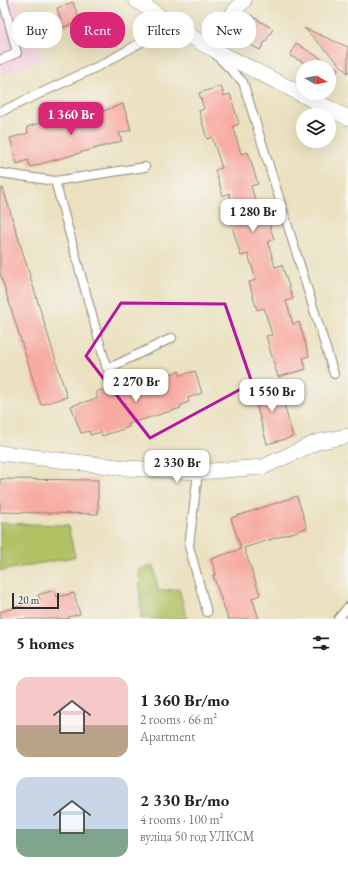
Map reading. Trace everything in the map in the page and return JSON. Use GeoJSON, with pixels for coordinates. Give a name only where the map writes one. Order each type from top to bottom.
{"type":"FeatureCollection","features":[{"type":"Feature","properties":{"kind":"street"},"geometry":{"type":"LineString","coordinates":[[136,0],[153,12]]}},
{"type":"Feature","properties":{"kind":"street"},"geometry":{"type":"LineString","coordinates":[[234,12],[244,0]]}},
{"type":"Feature","properties":{"kind":"street"},"geometry":{"type":"LineString","coordinates":[[211,48],[348,118]]}},
{"type":"Feature","properties":{"kind":"street"},"geometry":{"type":"LineString","coordinates":[[0,453],[126,468],[198,472],[263,467],[317,442],[348,436]]}},
{"type":"Feature","properties":{"kind":"lane"},"geometry":{"type":"LineString","coordinates":[[0,60],[17,53],[3,0]]}},
{"type":"Feature","properties":{"kind":"lane"},"geometry":{"type":"LineString","coordinates":[[0,112],[101,64],[133,46]]}},
{"type":"Feature","properties":{"kind":"lane"},"geometry":{"type":"LineString","coordinates":[[209,48],[244,82],[334,374]]}},
{"type":"Feature","properties":{"kind":"lane"},"geometry":{"type":"LineString","coordinates":[[0,173],[55,181],[145,167]]}},
{"type":"Feature","properties":{"kind":"lane"},"geometry":{"type":"LineString","coordinates":[[55,181],[107,369],[172,338]]}},
{"type":"Feature","properties":{"kind":"lane"},"geometry":{"type":"LineString","coordinates":[[198,472],[189,546],[206,612]]}},
{"type":"Feature","properties":{"kind":"lane"},"geometry":{"type":"LineString","coordinates":[[338,619],[348,607]]}},
{"type":"Feature","properties":{"kind":"highlighted area"},"geometry":{"type":"Polygon","coordinates":[[[121,303],[225,304],[252,383],[150,438],[86,356],[121,303]]]}},
{"type":"Feature","properties":{"kind":"shaded area"},"geometry":{"type":"Polygon","coordinates":[[[0,0],[17,0],[22,12],[12,12],[12,48],[38,48],[43,60],[0,76],[0,0]]]}},
{"type":"Feature","properties":{"kind":"green space"},"geometry":{"type":"Polygon","coordinates":[[[0,523],[68,525],[75,557],[0,571],[0,523]]]}},
{"type":"Feature","properties":{"kind":"green space"},"geometry":{"type":"Polygon","coordinates":[[[154,566],[158,591],[179,589],[187,619],[141,619],[139,569],[154,566]]]}},
{"type":"Feature","properties":{"kind":"building"},"geometry":{"type":"Polygon","coordinates":[[[73,2],[76,12],[70,12],[70,25],[63,27],[62,12],[58,12],[57,8],[73,2]]]}},
{"type":"Feature","properties":{"kind":"building"},"geometry":{"type":"Polygon","coordinates":[[[256,19],[273,29],[260,50],[256,48],[256,19]]]}},
{"type":"Feature","properties":{"kind":"building"},"geometry":{"type":"Polygon","coordinates":[[[304,28],[348,47],[348,73],[304,28]]]}},
{"type":"Feature","properties":{"kind":"building"},"geometry":{"type":"Polygon","coordinates":[[[296,43],[323,60],[299,60],[290,56],[296,43]]]}},
{"type":"Feature","properties":{"kind":"building"},"geometry":{"type":"Polygon","coordinates":[[[221,86],[224,96],[230,94],[239,124],[233,126],[241,154],[248,152],[258,184],[251,186],[259,212],[265,210],[274,239],[268,242],[275,267],[282,265],[293,299],[286,301],[293,324],[299,322],[309,356],[303,358],[306,369],[278,377],[266,336],[272,335],[264,308],[257,310],[249,282],[256,280],[248,254],[241,256],[231,223],[238,221],[229,193],[223,196],[215,170],[222,168],[212,137],[207,139],[199,111],[204,109],[199,93],[221,86]]]}},
{"type":"Feature","properties":{"kind":"building"},"geometry":{"type":"Polygon","coordinates":[[[123,104],[131,130],[119,133],[122,141],[30,167],[28,160],[17,164],[10,138],[28,133],[27,127],[45,121],[47,127],[86,116],[84,111],[101,105],[103,111],[123,104]]]}},
{"type":"Feature","properties":{"kind":"building"},"geometry":{"type":"Polygon","coordinates":[[[3,188],[67,397],[41,405],[0,273],[0,189],[3,188]]]}},
{"type":"Feature","properties":{"kind":"building"},"geometry":{"type":"Polygon","coordinates":[[[164,371],[165,376],[179,371],[180,375],[195,371],[202,393],[188,398],[189,402],[180,406],[181,408],[128,424],[129,427],[102,436],[101,432],[90,435],[89,431],[81,433],[71,406],[98,398],[96,392],[108,388],[110,394],[152,380],[151,376],[164,371]]]}},
{"type":"Feature","properties":{"kind":"building"},"geometry":{"type":"Polygon","coordinates":[[[278,382],[293,437],[267,444],[252,389],[278,382]]]}},
{"type":"Feature","properties":{"kind":"building"},"geometry":{"type":"Polygon","coordinates":[[[0,479],[98,480],[98,514],[0,512],[0,479]]]}},
{"type":"Feature","properties":{"kind":"building"},"geometry":{"type":"Polygon","coordinates":[[[297,496],[307,528],[244,548],[260,595],[252,598],[259,619],[228,619],[213,575],[216,574],[211,559],[241,549],[231,518],[297,496]]]}},
{"type":"Feature","properties":{"kind":"building"},"geometry":{"type":"Polygon","coordinates":[[[55,590],[57,597],[74,593],[80,614],[68,617],[69,619],[0,619],[0,612],[40,600],[38,595],[55,590]]]}}]}
